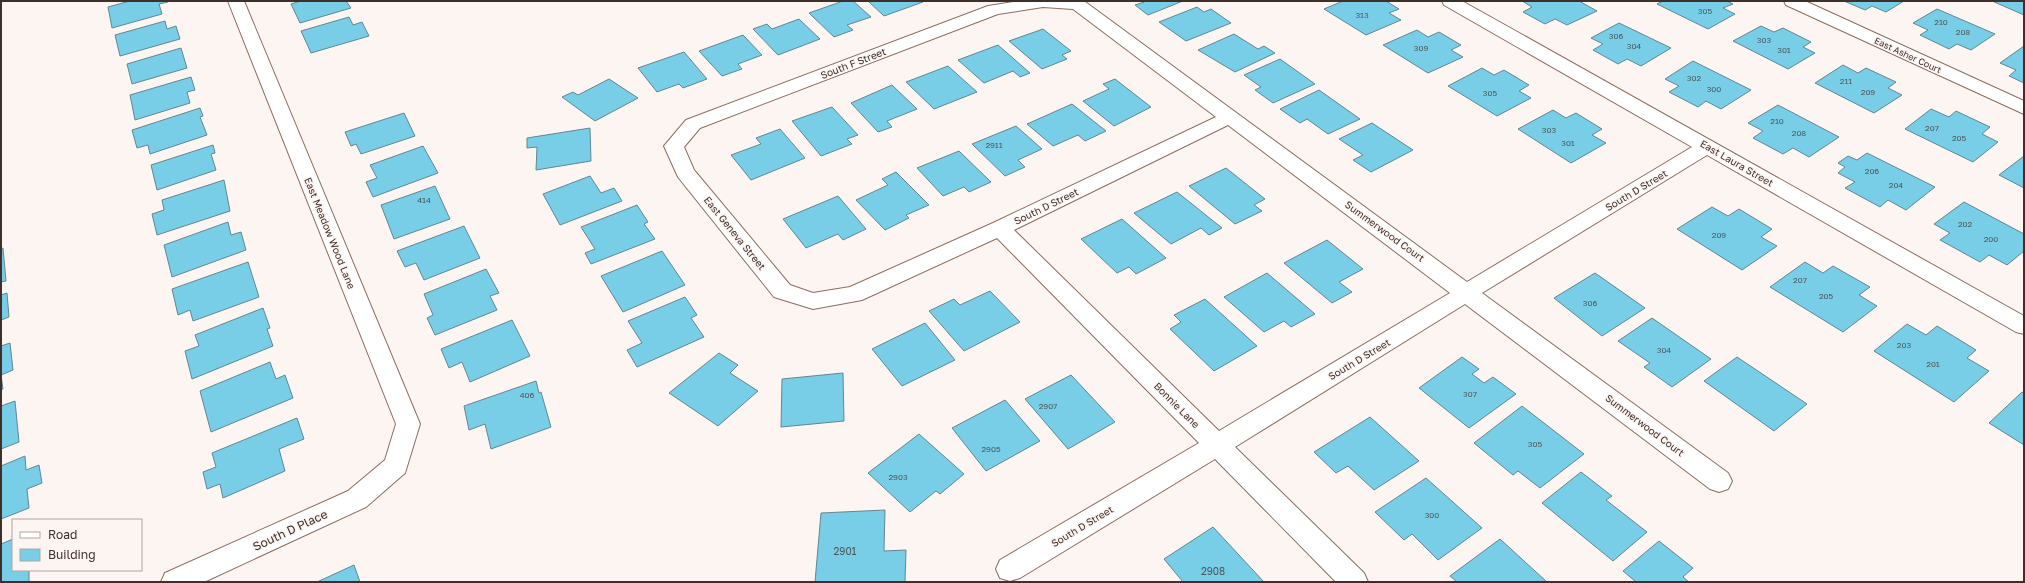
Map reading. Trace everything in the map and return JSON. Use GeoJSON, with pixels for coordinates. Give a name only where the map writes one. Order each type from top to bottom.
{"type":"FeatureCollection","features":[{"type":"Feature","properties":{"kind":"street","name":"East Meadow Wood Lane"},"geometry":{"type":"LineString","coordinates":[[236,1],[408,424],[396,466]]}},
{"type":"Feature","properties":{"kind":"street","name":"East Laura Street"},"geometry":{"type":"LineString","coordinates":[[1450,1],[2024,326]]}},
{"type":"Feature","properties":{"kind":"street","name":"East Asher Court"},"geometry":{"type":"LineString","coordinates":[[1792,1],[2024,108]]}},
{"type":"Feature","properties":{"kind":"street","name":"Summerwood Court"},"geometry":{"type":"LineString","coordinates":[[1043,2],[1077,4],[1468,292],[1719,481]]}},
{"type":"Feature","properties":{"kind":"street","name":"South F Street"},"geometry":{"type":"LineString","coordinates":[[674,146],[692,124],[994,10],[1043,2]]}},
{"type":"Feature","properties":{"kind":"street","name":"South D Street"},"geometry":{"type":"LineString","coordinates":[[812,301],[854,294],[1000,228],[1230,117]]}},
{"type":"Feature","properties":{"kind":"street","name":"East Geneva Street"},"geometry":{"type":"LineString","coordinates":[[674,146],[685,172],[782,291],[812,301]]}},
{"type":"Feature","properties":{"kind":"street","name":"South D Street"},"geometry":{"type":"LineString","coordinates":[[1010,569],[1217,445],[1707,146]]}},
{"type":"Feature","properties":{"kind":"street","name":"Bonnie Lane"},"geometry":{"type":"LineString","coordinates":[[1000,228],[1354,582]]}},
{"type":"Feature","properties":{"kind":"street","name":"South D Place"},"geometry":{"type":"LineString","coordinates":[[175,582],[357,499],[396,466]]}},
{"type":"Feature","properties":{"kind":"building"},"geometry":{"type":"Polygon","coordinates":[[[130,1],[168,2],[159,4],[162,14],[112,28],[108,7],[130,1]]]}},
{"type":"Feature","properties":{"kind":"building"},"geometry":{"type":"Polygon","coordinates":[[[301,1],[346,1],[351,8],[300,23],[291,4],[301,1]]]}},
{"type":"Feature","properties":{"kind":"building"},"geometry":{"type":"Polygon","coordinates":[[[843,1],[853,1],[871,17],[847,25],[853,30],[834,37],[809,13],[843,1]]]}},
{"type":"Feature","properties":{"kind":"building"},"geometry":{"type":"Polygon","coordinates":[[[868,1],[922,1],[923,2],[884,16],[868,1]]]}},
{"type":"Feature","properties":{"kind":"building"},"geometry":{"type":"Polygon","coordinates":[[[1142,1],[1183,1],[1148,15],[1135,5],[1144,2],[1142,1]]]}},
{"type":"Feature","properties":{"kind":"building"},"geometry":{"type":"Polygon","coordinates":[[[1343,1],[1386,1],[1399,9],[1389,13],[1401,20],[1366,35],[1324,9],[1343,1]]]}},
{"type":"Feature","properties":{"kind":"building"},"geometry":{"type":"Polygon","coordinates":[[[1522,1],[1579,1],[1597,11],[1567,25],[1555,19],[1545,24],[1523,12],[1532,7],[1522,1]]]}},
{"type":"Feature","properties":{"kind":"building"},"geometry":{"type":"Polygon","coordinates":[[[1663,1],[1727,1],[1733,4],[1723,8],[1735,14],[1708,29],[1657,4],[1663,1]]]}},
{"type":"Feature","properties":{"kind":"building"},"geometry":{"type":"Polygon","coordinates":[[[1844,1],[1904,1],[1886,12],[1872,6],[1865,10],[1844,1]]]}},
{"type":"Feature","properties":{"kind":"building"},"geometry":{"type":"Polygon","coordinates":[[[1992,1],[2024,1],[2024,15],[1992,1]]]}},
{"type":"Feature","properties":{"kind":"building"},"geometry":{"type":"Polygon","coordinates":[[[1197,7],[1204,12],[1211,9],[1231,23],[1186,41],[1159,22],[1197,7]]]}},
{"type":"Feature","properties":{"kind":"building"},"geometry":{"type":"Polygon","coordinates":[[[1937,9],[1995,34],[1971,50],[1957,44],[1949,49],[1920,35],[1928,30],[1913,23],[1937,9]]]}},
{"type":"Feature","properties":{"kind":"building"},"geometry":{"type":"Polygon","coordinates":[[[349,17],[353,25],[362,22],[369,36],[311,53],[301,31],[349,17]]]}},
{"type":"Feature","properties":{"kind":"building"},"geometry":{"type":"Polygon","coordinates":[[[799,19],[820,39],[778,55],[753,29],[767,24],[772,29],[799,19]]]}},
{"type":"Feature","properties":{"kind":"building"},"geometry":{"type":"Polygon","coordinates":[[[165,21],[167,29],[176,26],[180,39],[120,56],[115,35],[165,21]]]}},
{"type":"Feature","properties":{"kind":"building"},"geometry":{"type":"Polygon","coordinates":[[[1619,23],[1671,48],[1641,66],[1627,59],[1618,64],[1593,50],[1603,44],[1591,38],[1619,23]]]}},
{"type":"Feature","properties":{"kind":"building"},"geometry":{"type":"Polygon","coordinates":[[[1761,26],[1774,32],[1783,28],[1811,42],[1803,47],[1815,53],[1788,69],[1733,41],[1761,26]]]}},
{"type":"Feature","properties":{"kind":"building"},"geometry":{"type":"Polygon","coordinates":[[[1043,29],[1071,51],[1062,55],[1067,59],[1042,69],[1009,41],[1043,29]]]}},
{"type":"Feature","properties":{"kind":"building"},"geometry":{"type":"Polygon","coordinates":[[[1417,30],[1428,37],[1439,32],[1461,45],[1451,50],[1463,57],[1428,73],[1383,45],[1417,30]]]}},
{"type":"Feature","properties":{"kind":"building"},"geometry":{"type":"Polygon","coordinates":[[[1234,34],[1258,49],[1264,46],[1275,53],[1235,72],[1198,50],[1234,34]]]}},
{"type":"Feature","properties":{"kind":"building"},"geometry":{"type":"Polygon","coordinates":[[[743,35],[762,55],[738,64],[742,69],[722,76],[699,51],[743,35]]]}},
{"type":"Feature","properties":{"kind":"building"},"geometry":{"type":"Polygon","coordinates":[[[998,45],[1030,73],[1020,77],[1013,71],[984,83],[958,60],[998,45]]]}},
{"type":"Feature","properties":{"kind":"building"},"geometry":{"type":"Polygon","coordinates":[[[2024,46],[2024,83],[2009,76],[2016,70],[2000,63],[2024,46]]]}},
{"type":"Feature","properties":{"kind":"building"},"geometry":{"type":"Polygon","coordinates":[[[181,48],[187,68],[132,84],[127,64],[181,48]]]}},
{"type":"Feature","properties":{"kind":"building"},"geometry":{"type":"Polygon","coordinates":[[[684,52],[707,79],[683,88],[679,84],[657,92],[638,68],[684,52]]]}},
{"type":"Feature","properties":{"kind":"building"},"geometry":{"type":"Polygon","coordinates":[[[1280,59],[1315,84],[1273,103],[1255,90],[1261,87],[1244,75],[1280,59]]]}},
{"type":"Feature","properties":{"kind":"building"},"geometry":{"type":"Polygon","coordinates":[[[1693,61],[1751,90],[1721,109],[1706,101],[1698,107],[1669,92],[1679,86],[1665,79],[1693,61]]]}},
{"type":"Feature","properties":{"kind":"building"},"geometry":{"type":"Polygon","coordinates":[[[1843,65],[1858,73],[1866,68],[1896,82],[1888,88],[1902,95],[1874,113],[1815,83],[1843,65]]]}},
{"type":"Feature","properties":{"kind":"building"},"geometry":{"type":"Polygon","coordinates":[[[948,66],[977,92],[934,109],[906,82],[948,66]]]}},
{"type":"Feature","properties":{"kind":"building"},"geometry":{"type":"Polygon","coordinates":[[[1482,68],[1494,75],[1504,70],[1529,85],[1519,91],[1531,98],[1497,116],[1448,86],[1482,68]]]}},
{"type":"Feature","properties":{"kind":"building"},"geometry":{"type":"Polygon","coordinates":[[[191,77],[195,90],[187,92],[190,103],[135,120],[130,95],[191,77]]]}},
{"type":"Feature","properties":{"kind":"building"},"geometry":{"type":"Polygon","coordinates":[[[609,79],[638,98],[595,121],[562,97],[573,92],[578,95],[609,79]]]}},
{"type":"Feature","properties":{"kind":"building"},"geometry":{"type":"Polygon","coordinates":[[[1115,79],[1151,107],[1114,126],[1083,101],[1109,89],[1103,84],[1115,79]]]}},
{"type":"Feature","properties":{"kind":"building"},"geometry":{"type":"Polygon","coordinates":[[[892,85],[917,109],[887,121],[892,127],[878,132],[851,103],[892,85]]]}},
{"type":"Feature","properties":{"kind":"building"},"geometry":{"type":"Polygon","coordinates":[[[1319,90],[1360,119],[1328,134],[1307,119],[1300,123],[1280,109],[1319,90]]]}},
{"type":"Feature","properties":{"kind":"building"},"geometry":{"type":"Polygon","coordinates":[[[1072,104],[1106,131],[1085,141],[1078,135],[1053,146],[1027,124],[1072,104]]]}},
{"type":"Feature","properties":{"kind":"building"},"geometry":{"type":"Polygon","coordinates":[[[1778,105],[1839,137],[1809,157],[1793,148],[1783,154],[1753,138],[1763,131],[1748,123],[1778,105]]]}},
{"type":"Feature","properties":{"kind":"building"},"geometry":{"type":"Polygon","coordinates":[[[832,107],[858,135],[847,139],[852,144],[821,156],[792,121],[832,107]]]}},
{"type":"Feature","properties":{"kind":"building"},"geometry":{"type":"Polygon","coordinates":[[[200,108],[203,116],[200,117],[207,135],[150,154],[148,145],[137,148],[132,130],[200,108]]]}},
{"type":"Feature","properties":{"kind":"building"},"geometry":{"type":"Polygon","coordinates":[[[1931,109],[1949,117],[1956,111],[1990,127],[1982,134],[1998,142],[1973,162],[1905,129],[1931,109]]]}},
{"type":"Feature","properties":{"kind":"building"},"geometry":{"type":"Polygon","coordinates":[[[1553,110],[1566,118],[1576,113],[1602,129],[1592,135],[1606,143],[1571,163],[1518,129],[1553,110]]]}},
{"type":"Feature","properties":{"kind":"building"},"geometry":{"type":"Polygon","coordinates":[[[404,113],[415,136],[361,154],[356,144],[351,146],[345,132],[404,113]]]}},
{"type":"Feature","properties":{"kind":"building"},"geometry":{"type":"Polygon","coordinates":[[[1372,123],[1413,150],[1371,172],[1353,160],[1363,155],[1339,139],[1372,123]]]}},
{"type":"Feature","properties":{"kind":"building"},"geometry":{"type":"Polygon","coordinates":[[[1016,126],[1042,149],[1018,160],[1025,167],[1005,176],[972,144],[1016,126]]]}},
{"type":"Feature","properties":{"kind":"building"},"geometry":{"type":"Polygon","coordinates":[[[590,128],[591,161],[536,170],[537,147],[527,148],[527,138],[590,128]]]}},
{"type":"Feature","properties":{"kind":"building"},"geometry":{"type":"Polygon","coordinates":[[[780,129],[805,158],[751,180],[731,155],[761,144],[756,138],[780,129]]]}},
{"type":"Feature","properties":{"kind":"building"},"geometry":{"type":"Polygon","coordinates":[[[213,145],[215,153],[211,154],[216,170],[157,190],[151,165],[213,145]]]}},
{"type":"Feature","properties":{"kind":"building"},"geometry":{"type":"Polygon","coordinates":[[[423,146],[438,173],[373,197],[366,182],[377,178],[370,165],[423,146]]]}},
{"type":"Feature","properties":{"kind":"building"},"geometry":{"type":"Polygon","coordinates":[[[959,151],[991,182],[969,192],[964,187],[943,196],[917,168],[959,151]]]}},
{"type":"Feature","properties":{"kind":"building"},"geometry":{"type":"Polygon","coordinates":[[[1867,153],[1935,187],[1906,210],[1888,200],[1880,207],[1845,188],[1855,182],[1838,173],[1845,167],[1838,163],[1848,156],[1857,160],[1867,153]]]}},
{"type":"Feature","properties":{"kind":"building"},"geometry":{"type":"Polygon","coordinates":[[[2024,156],[2024,188],[1999,175],[2024,156]]]}},
{"type":"Feature","properties":{"kind":"building"},"geometry":{"type":"Polygon","coordinates":[[[1226,168],[1265,199],[1254,205],[1262,211],[1235,224],[1189,186],[1226,168]]]}},
{"type":"Feature","properties":{"kind":"building"},"geometry":{"type":"Polygon","coordinates":[[[896,172],[929,205],[906,215],[909,218],[885,230],[856,200],[888,185],[882,179],[896,172]]]}},
{"type":"Feature","properties":{"kind":"building"},"geometry":{"type":"Polygon","coordinates":[[[590,176],[601,193],[614,188],[622,201],[560,225],[543,194],[590,176]]]}},
{"type":"Feature","properties":{"kind":"building"},"geometry":{"type":"Polygon","coordinates":[[[224,180],[230,211],[157,235],[152,214],[164,210],[162,200],[224,180]]]}},
{"type":"Feature","properties":{"kind":"building"},"geometry":{"type":"Polygon","coordinates":[[[435,186],[450,219],[394,239],[381,205],[435,186]]]}},
{"type":"Feature","properties":{"kind":"building"},"geometry":{"type":"Polygon","coordinates":[[[1177,192],[1222,228],[1209,235],[1201,228],[1171,244],[1134,213],[1177,192]]]}},
{"type":"Feature","properties":{"kind":"building"},"geometry":{"type":"Polygon","coordinates":[[[838,196],[866,229],[843,240],[838,234],[806,248],[783,219],[838,196]]]}},
{"type":"Feature","properties":{"kind":"building"},"geometry":{"type":"Polygon","coordinates":[[[1964,202],[2024,234],[2024,251],[2007,265],[1989,255],[1980,262],[1940,240],[1950,233],[1934,224],[1964,202]]]}},
{"type":"Feature","properties":{"kind":"building"},"geometry":{"type":"Polygon","coordinates":[[[637,205],[648,222],[644,224],[655,239],[591,264],[585,253],[595,249],[581,227],[637,205]]]}},
{"type":"Feature","properties":{"kind":"building"},"geometry":{"type":"Polygon","coordinates":[[[1712,207],[1728,216],[1739,209],[1772,229],[1761,237],[1777,246],[1742,270],[1677,229],[1712,207]]]}},
{"type":"Feature","properties":{"kind":"building"},"geometry":{"type":"Polygon","coordinates":[[[1122,219],[1166,258],[1136,274],[1129,267],[1117,273],[1081,239],[1122,219]]]}},
{"type":"Feature","properties":{"kind":"building"},"geometry":{"type":"Polygon","coordinates":[[[228,222],[231,235],[241,232],[246,250],[172,277],[164,245],[228,222]]]}},
{"type":"Feature","properties":{"kind":"building"},"geometry":{"type":"Polygon","coordinates":[[[464,226],[480,258],[424,280],[416,263],[405,267],[397,251],[464,226]]]}},
{"type":"Feature","properties":{"kind":"building"},"geometry":{"type":"Polygon","coordinates":[[[1327,240],[1363,269],[1339,282],[1352,292],[1332,303],[1284,263],[1327,240]]]}},
{"type":"Feature","properties":{"kind":"building"},"geometry":{"type":"Polygon","coordinates":[[[3,248],[6,281],[1,282],[1,249],[3,248]]]}},
{"type":"Feature","properties":{"kind":"building"},"geometry":{"type":"Polygon","coordinates":[[[662,251],[685,285],[623,312],[601,276],[662,251]]]}},
{"type":"Feature","properties":{"kind":"building"},"geometry":{"type":"Polygon","coordinates":[[[248,262],[259,297],[193,321],[190,310],[178,315],[172,289],[248,262]]]}},
{"type":"Feature","properties":{"kind":"building"},"geometry":{"type":"Polygon","coordinates":[[[1805,262],[1823,273],[1833,266],[1870,287],[1859,295],[1877,306],[1843,332],[1770,287],[1805,262]]]}},
{"type":"Feature","properties":{"kind":"building"},"geometry":{"type":"Polygon","coordinates":[[[486,269],[499,293],[490,296],[497,310],[435,335],[427,318],[433,315],[424,294],[486,269]]]}},
{"type":"Feature","properties":{"kind":"building"},"geometry":{"type":"Polygon","coordinates":[[[1267,273],[1315,314],[1291,327],[1284,321],[1264,332],[1224,297],[1267,273]]]}},
{"type":"Feature","properties":{"kind":"building"},"geometry":{"type":"Polygon","coordinates":[[[1595,273],[1645,308],[1602,336],[1554,298],[1595,273]]]}},
{"type":"Feature","properties":{"kind":"building"},"geometry":{"type":"Polygon","coordinates":[[[990,291],[1020,322],[964,351],[929,311],[954,299],[960,305],[990,291]]]}},
{"type":"Feature","properties":{"kind":"building"},"geometry":{"type":"Polygon","coordinates":[[[7,293],[9,317],[1,320],[1,295],[7,293]]]}},
{"type":"Feature","properties":{"kind":"building"},"geometry":{"type":"Polygon","coordinates":[[[685,297],[697,315],[691,318],[704,337],[637,367],[627,350],[642,343],[628,321],[685,297]]]}},
{"type":"Feature","properties":{"kind":"building"},"geometry":{"type":"Polygon","coordinates":[[[1205,299],[1257,346],[1214,371],[1170,329],[1181,322],[1174,315],[1205,299]]]}},
{"type":"Feature","properties":{"kind":"building"},"geometry":{"type":"Polygon","coordinates":[[[263,308],[270,328],[267,329],[273,346],[192,379],[185,351],[199,346],[195,335],[263,308]]]}},
{"type":"Feature","properties":{"kind":"building"},"geometry":{"type":"Polygon","coordinates":[[[1652,318],[1711,359],[1672,387],[1644,367],[1650,363],[1618,341],[1652,318]]]}},
{"type":"Feature","properties":{"kind":"building"},"geometry":{"type":"Polygon","coordinates":[[[512,320],[530,356],[470,382],[462,362],[449,368],[441,349],[512,320]]]}},
{"type":"Feature","properties":{"kind":"building"},"geometry":{"type":"Polygon","coordinates":[[[925,323],[955,360],[902,386],[872,349],[925,323]]]}},
{"type":"Feature","properties":{"kind":"building"},"geometry":{"type":"Polygon","coordinates":[[[1907,324],[1926,335],[1937,326],[1976,350],[1967,358],[1989,371],[1954,402],[1874,351],[1907,324]]]}},
{"type":"Feature","properties":{"kind":"building"},"geometry":{"type":"Polygon","coordinates":[[[10,343],[13,370],[1,375],[1,346],[10,343]]]}},
{"type":"Feature","properties":{"kind":"building"},"geometry":{"type":"Polygon","coordinates":[[[719,353],[738,365],[730,373],[758,391],[718,426],[669,393],[719,353]]]}},
{"type":"Feature","properties":{"kind":"building"},"geometry":{"type":"Polygon","coordinates":[[[1462,357],[1479,369],[1472,374],[1484,383],[1493,377],[1516,394],[1469,428],[1419,388],[1462,357]]]}},
{"type":"Feature","properties":{"kind":"building"},"geometry":{"type":"Polygon","coordinates":[[[1737,357],[1807,404],[1774,431],[1704,381],[1737,357]]]}},
{"type":"Feature","properties":{"kind":"building"},"geometry":{"type":"Polygon","coordinates":[[[270,362],[276,379],[285,375],[293,398],[211,432],[200,391],[270,362]]]}},
{"type":"Feature","properties":{"kind":"building"},"geometry":{"type":"Polygon","coordinates":[[[843,373],[844,421],[781,427],[782,379],[843,373]]]}},
{"type":"Feature","properties":{"kind":"building"},"geometry":{"type":"Polygon","coordinates":[[[1,375],[3,389],[1,390],[1,375]]]}},
{"type":"Feature","properties":{"kind":"building"},"geometry":{"type":"Polygon","coordinates":[[[1071,375],[1115,422],[1068,449],[1025,399],[1071,375]]]}},
{"type":"Feature","properties":{"kind":"building"},"geometry":{"type":"Polygon","coordinates":[[[536,381],[539,393],[541,392],[551,427],[491,449],[485,424],[469,430],[464,406],[536,381]]]}},
{"type":"Feature","properties":{"kind":"building"},"geometry":{"type":"Polygon","coordinates":[[[2022,392],[2024,393],[2024,445],[1989,423],[2022,392]]]}},
{"type":"Feature","properties":{"kind":"building"},"geometry":{"type":"Polygon","coordinates":[[[1005,400],[1040,441],[986,471],[952,428],[1005,400]]]}},
{"type":"Feature","properties":{"kind":"building"},"geometry":{"type":"Polygon","coordinates":[[[15,401],[19,442],[1,449],[1,406],[15,401]]]}},
{"type":"Feature","properties":{"kind":"building"},"geometry":{"type":"Polygon","coordinates":[[[1522,406],[1584,454],[1540,488],[1518,471],[1513,475],[1474,443],[1522,406]]]}},
{"type":"Feature","properties":{"kind":"building"},"geometry":{"type":"Polygon","coordinates":[[[1370,417],[1419,461],[1374,490],[1348,466],[1336,473],[1314,452],[1370,417]]]}},
{"type":"Feature","properties":{"kind":"building"},"geometry":{"type":"Polygon","coordinates":[[[297,418],[304,439],[279,449],[285,471],[223,498],[220,484],[207,489],[203,472],[216,467],[212,453],[297,418]]]}},
{"type":"Feature","properties":{"kind":"building"},"geometry":{"type":"Polygon","coordinates":[[[919,434],[964,474],[940,494],[936,491],[910,512],[868,473],[919,434]]]}},
{"type":"Feature","properties":{"kind":"building"},"geometry":{"type":"Polygon","coordinates":[[[25,456],[26,470],[39,465],[42,483],[27,489],[29,508],[1,519],[1,466],[25,456]]]}},
{"type":"Feature","properties":{"kind":"building"},"geometry":{"type":"Polygon","coordinates":[[[1581,472],[1612,496],[1606,500],[1647,532],[1613,561],[1542,503],[1581,472]]]}},
{"type":"Feature","properties":{"kind":"building"},"geometry":{"type":"Polygon","coordinates":[[[1426,478],[1482,528],[1438,560],[1412,534],[1404,540],[1375,512],[1426,478]]]}},
{"type":"Feature","properties":{"kind":"building"},"geometry":{"type":"Polygon","coordinates":[[[885,510],[884,551],[906,550],[905,582],[815,582],[821,513],[885,510]]]}},
{"type":"Feature","properties":{"kind":"building"},"geometry":{"type":"Polygon","coordinates":[[[1213,527],[1264,582],[1183,582],[1164,559],[1213,527]]]}},
{"type":"Feature","properties":{"kind":"building"},"geometry":{"type":"Polygon","coordinates":[[[12,539],[12,571],[29,571],[29,582],[1,582],[1,544],[12,539]]]}},
{"type":"Feature","properties":{"kind":"building"},"geometry":{"type":"Polygon","coordinates":[[[1500,539],[1547,582],[1457,582],[1450,576],[1500,539]]]}},
{"type":"Feature","properties":{"kind":"building"},"geometry":{"type":"Polygon","coordinates":[[[1659,541],[1693,568],[1683,577],[1689,582],[1636,582],[1623,571],[1659,541]]]}},
{"type":"Feature","properties":{"kind":"building"},"geometry":{"type":"Polygon","coordinates":[[[354,565],[360,582],[317,582],[354,565]]]}}]}
